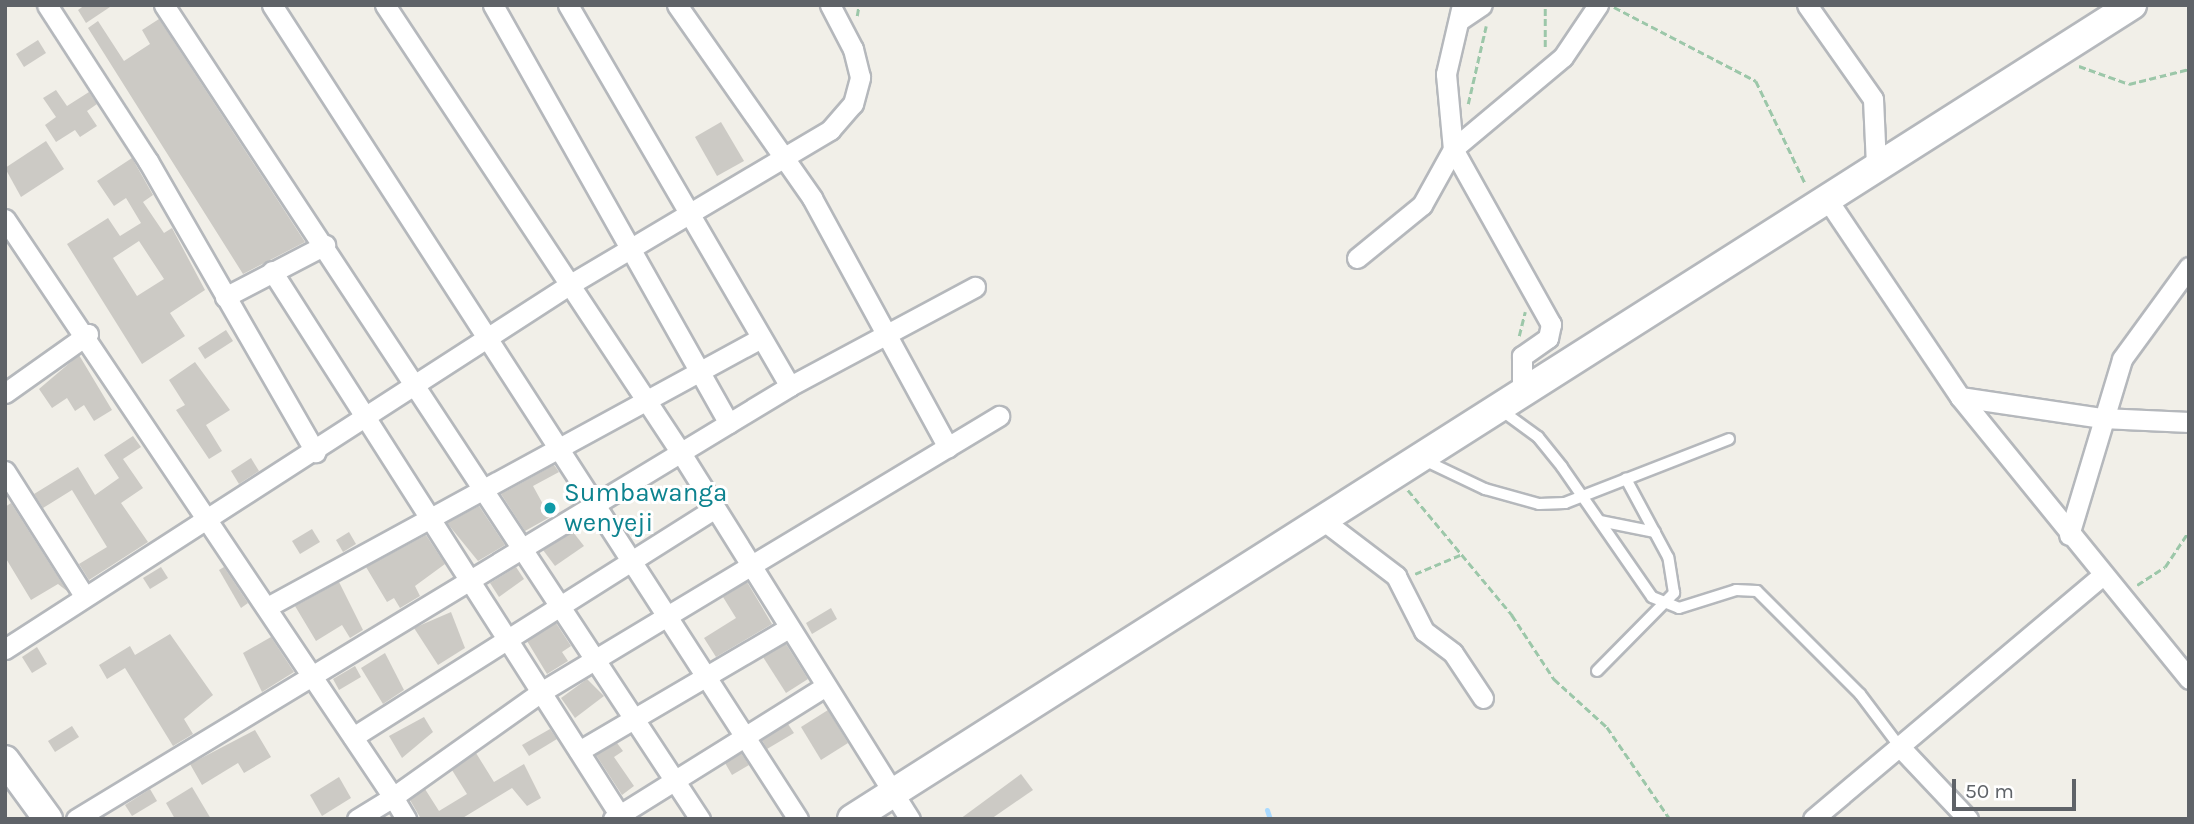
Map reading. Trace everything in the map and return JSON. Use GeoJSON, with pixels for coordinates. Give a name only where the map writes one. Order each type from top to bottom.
{"type":"FeatureCollection","features":[{"type":"Feature","properties":{"kind":"street"},"geometry":{"type":"LineString","coordinates":[[47,5],[148,161],[315,452]]}},
{"type":"Feature","properties":{"kind":"street"},"geometry":{"type":"LineString","coordinates":[[164,5],[325,245],[413,387],[560,603],[630,717],[700,819]]}},
{"type":"Feature","properties":{"kind":"street"},"geometry":{"type":"LineString","coordinates":[[272,5],[798,819]]}},
{"type":"Feature","properties":{"kind":"street"},"geometry":{"type":"LineString","coordinates":[[386,5],[681,453],[824,687],[910,819]]}},
{"type":"Feature","properties":{"kind":"street"},"geometry":{"type":"LineString","coordinates":[[493,5],[628,250],[729,423]]}},
{"type":"Feature","properties":{"kind":"street"},"geometry":{"type":"LineString","coordinates":[[568,5],[685,214],[790,386]]}},
{"type":"Feature","properties":{"kind":"street"},"geometry":{"type":"LineString","coordinates":[[677,5],[784,156],[948,447]]}},
{"type":"Feature","properties":{"kind":"street"},"geometry":{"type":"LineString","coordinates":[[5,649],[315,452],[569,285],[830,130],[853,104],[860,77],[853,49],[830,5]]}},
{"type":"Feature","properties":{"kind":"street"},"geometry":{"type":"LineString","coordinates":[[1357,258],[1422,205],[1454,149],[1549,69],[1586,30],[1598,5]]}},
{"type":"Feature","properties":{"kind":"street"},"geometry":{"type":"LineString","coordinates":[[1807,5],[1873,99],[1876,164]]}},
{"type":"Feature","properties":{"kind":"street"},"geometry":{"type":"LineString","coordinates":[[852,819],[892,789],[1406,462],[2132,5]]}},
{"type":"Feature","properties":{"kind":"street"},"geometry":{"type":"LineString","coordinates":[[1485,12],[1461,12],[1446,74],[1454,149],[1471,191],[1536,294],[1551,331],[1522,356],[1522,389]]}},
{"type":"Feature","properties":{"kind":"street"},"geometry":{"type":"LineString","coordinates":[[1818,201],[1960,397],[2102,576],[2189,679]]}},
{"type":"Feature","properties":{"kind":"street"},"geometry":{"type":"LineString","coordinates":[[5,219],[88,334],[269,606],[406,819]]}},
{"type":"Feature","properties":{"kind":"street"},"geometry":{"type":"LineString","coordinates":[[225,297],[325,245]]}},
{"type":"Feature","properties":{"kind":"street"},"geometry":{"type":"LineString","coordinates":[[2069,535],[2102,418],[2122,359],[2189,267]]}},
{"type":"Feature","properties":{"kind":"street"},"geometry":{"type":"LineString","coordinates":[[272,271],[368,417],[618,817],[824,687]]}},
{"type":"Feature","properties":{"kind":"street"},"geometry":{"type":"LineString","coordinates":[[76,819],[472,583],[790,386],[975,287]]}},
{"type":"Feature","properties":{"kind":"street"},"geometry":{"type":"LineString","coordinates":[[5,393],[88,334]]}},
{"type":"Feature","properties":{"kind":"street"},"geometry":{"type":"LineString","coordinates":[[269,606],[560,448],[697,370],[761,338]]}},
{"type":"Feature","properties":{"kind":"street"},"geometry":{"type":"LineString","coordinates":[[1960,397],[2102,418],[2189,422]]}},
{"type":"Feature","properties":{"kind":"street"},"geometry":{"type":"LineString","coordinates":[[357,819],[393,797],[541,692],[999,416]]}},
{"type":"Feature","properties":{"kind":"street"},"geometry":{"type":"LineString","coordinates":[[5,471],[85,597]]}},
{"type":"Feature","properties":{"kind":"street"},"geometry":{"type":"LineString","coordinates":[[353,737],[560,603],[715,508]]}},
{"type":"Feature","properties":{"kind":"street"},"geometry":{"type":"LineString","coordinates":[[1320,518],[1400,583],[1424,631],[1453,653],[1483,698]]}},
{"type":"Feature","properties":{"kind":"street"},"geometry":{"type":"LineString","coordinates":[[1813,819],[2102,576]]}},
{"type":"Feature","properties":{"kind":"street"},"geometry":{"type":"LineString","coordinates":[[579,751],[630,717],[789,628]]}},
{"type":"Feature","properties":{"kind":"street"},"geometry":{"type":"LineString","coordinates":[[1900,747],[1968,819]]}},
{"type":"Feature","properties":{"kind":"street"},"geometry":{"type":"LineString","coordinates":[[5,760],[48,819]]}},
{"type":"Feature","properties":{"kind":"lane"},"geometry":{"type":"LineString","coordinates":[[1495,406],[1538,438],[1584,497],[1643,586],[1666,606],[1757,592],[1860,694],[1900,747]]}},
{"type":"Feature","properties":{"kind":"lane"},"geometry":{"type":"LineString","coordinates":[[1406,462],[1539,504],[1584,497],[1729,439]]}},
{"type":"Feature","properties":{"kind":"lane"},"geometry":{"type":"LineString","coordinates":[[1597,671],[1666,606],[1675,579],[1655,532],[1626,479]]}},
{"type":"Feature","properties":{"kind":"lane"},"geometry":{"type":"LineString","coordinates":[[1600,521],[1655,532]]}},
{"type":"Feature","properties":{"kind":"path"},"geometry":{"type":"LineString","coordinates":[[1545,5],[1549,69]]}},
{"type":"Feature","properties":{"kind":"path"},"geometry":{"type":"LineString","coordinates":[[1611,5],[1756,81],[1818,201]]}},
{"type":"Feature","properties":{"kind":"path"},"geometry":{"type":"LineString","coordinates":[[1467,110],[1485,12]]}},
{"type":"Feature","properties":{"kind":"path"},"geometry":{"type":"LineString","coordinates":[[2072,69],[2093,68],[2129,84],[2189,69]]}},
{"type":"Feature","properties":{"kind":"path"},"geometry":{"type":"LineString","coordinates":[[1522,356],[1520,326],[1536,294]]}},
{"type":"Feature","properties":{"kind":"path"},"geometry":{"type":"LineString","coordinates":[[1406,462],[1460,555],[1512,615],[1554,679],[1607,727],[1670,819]]}},
{"type":"Feature","properties":{"kind":"path"},"geometry":{"type":"LineString","coordinates":[[2118,593],[2157,574],[2189,531]]}},
{"type":"Feature","properties":{"kind":"path"},"geometry":{"type":"LineString","coordinates":[[1400,583],[1460,555]]}},
{"type":"Feature","properties":{"kind":"building"},"geometry":{"type":"Polygon","coordinates":[[[85,5],[113,5],[86,23],[78,10],[85,5]]]}},
{"type":"Feature","properties":{"kind":"building"},"geometry":{"type":"Polygon","coordinates":[[[159,19],[305,242],[243,274],[88,28],[98,21],[124,61],[150,44],[142,30],[159,19]]]}},
{"type":"Feature","properties":{"kind":"building"},"geometry":{"type":"Polygon","coordinates":[[[38,40],[46,53],[24,67],[16,54],[38,40]]]}},
{"type":"Feature","properties":{"kind":"building"},"geometry":{"type":"Polygon","coordinates":[[[56,90],[67,106],[89,92],[97,104],[87,111],[97,126],[80,137],[75,130],[56,142],[45,125],[56,117],[43,98],[56,90]]]}},
{"type":"Feature","properties":{"kind":"building"},"geometry":{"type":"Polygon","coordinates":[[[721,122],[744,161],[717,176],[695,137],[721,122]]]}},
{"type":"Feature","properties":{"kind":"building"},"geometry":{"type":"Polygon","coordinates":[[[46,141],[64,169],[21,197],[5,168],[46,141]]]}},
{"type":"Feature","properties":{"kind":"building"},"geometry":{"type":"Polygon","coordinates":[[[132,158],[153,195],[143,202],[164,233],[172,228],[205,290],[170,313],[185,336],[142,364],[67,244],[108,218],[120,236],[141,223],[126,198],[114,206],[97,181],[132,158]],[[139,241],[113,258],[137,296],[164,279],[139,241]]]}},
{"type":"Feature","properties":{"kind":"building"},"geometry":{"type":"Polygon","coordinates":[[[226,330],[233,341],[205,359],[198,348],[226,330]]]}},
{"type":"Feature","properties":{"kind":"building"},"geometry":{"type":"Polygon","coordinates":[[[79,355],[112,410],[94,421],[84,405],[75,411],[67,398],[52,408],[39,389],[79,355]]]}},
{"type":"Feature","properties":{"kind":"building"},"geometry":{"type":"Polygon","coordinates":[[[195,362],[230,410],[206,425],[222,451],[209,459],[176,410],[185,405],[169,380],[195,362]]]}},
{"type":"Feature","properties":{"kind":"building"},"geometry":{"type":"Polygon","coordinates":[[[133,436],[141,447],[123,459],[143,488],[121,503],[148,542],[89,580],[79,564],[107,547],[72,490],[43,508],[34,494],[78,467],[95,495],[119,478],[104,455],[133,436]]]}},
{"type":"Feature","properties":{"kind":"building"},"geometry":{"type":"Polygon","coordinates":[[[251,458],[259,471],[239,484],[231,471],[251,458]]]}},
{"type":"Feature","properties":{"kind":"building"},"geometry":{"type":"Polygon","coordinates":[[[554,465],[559,472],[533,486],[550,517],[525,531],[501,494],[554,465]]]}},
{"type":"Feature","properties":{"kind":"building"},"geometry":{"type":"Polygon","coordinates":[[[11,503],[67,591],[58,584],[31,600],[5,557],[5,507],[11,503]]]}},
{"type":"Feature","properties":{"kind":"building"},"geometry":{"type":"Polygon","coordinates":[[[479,506],[505,545],[478,561],[447,523],[479,506]]]}},
{"type":"Feature","properties":{"kind":"building"},"geometry":{"type":"Polygon","coordinates":[[[312,529],[320,542],[300,554],[292,541],[312,529]]]}},
{"type":"Feature","properties":{"kind":"building"},"geometry":{"type":"Polygon","coordinates":[[[349,532],[356,544],[343,552],[336,540],[349,532]]]}},
{"type":"Feature","properties":{"kind":"building"},"geometry":{"type":"Polygon","coordinates":[[[573,532],[584,546],[555,566],[543,550],[573,532]]]}},
{"type":"Feature","properties":{"kind":"building"},"geometry":{"type":"Polygon","coordinates":[[[426,535],[445,564],[415,586],[420,596],[400,608],[394,598],[387,602],[366,567],[426,535]]]}},
{"type":"Feature","properties":{"kind":"building"},"geometry":{"type":"Polygon","coordinates":[[[161,567],[168,578],[150,589],[143,578],[161,567]]]}},
{"type":"Feature","properties":{"kind":"building"},"geometry":{"type":"Polygon","coordinates":[[[224,567],[248,603],[241,608],[219,570],[224,567]]]}},
{"type":"Feature","properties":{"kind":"building"},"geometry":{"type":"Polygon","coordinates":[[[516,567],[524,579],[499,597],[490,583],[516,567]]]}},
{"type":"Feature","properties":{"kind":"building"},"geometry":{"type":"Polygon","coordinates":[[[339,582],[363,630],[350,638],[342,625],[316,641],[295,606],[339,582]]]}},
{"type":"Feature","properties":{"kind":"building"},"geometry":{"type":"Polygon","coordinates":[[[747,582],[772,624],[716,657],[704,638],[736,618],[723,597],[747,582]]]}},
{"type":"Feature","properties":{"kind":"building"},"geometry":{"type":"Polygon","coordinates":[[[831,608],[837,619],[812,634],[806,623],[831,608]]]}},
{"type":"Feature","properties":{"kind":"building"},"geometry":{"type":"Polygon","coordinates":[[[451,612],[465,648],[438,665],[414,628],[451,612]]]}},
{"type":"Feature","properties":{"kind":"building"},"geometry":{"type":"Polygon","coordinates":[[[556,623],[571,646],[562,652],[568,661],[547,674],[527,641],[556,623]]]}},
{"type":"Feature","properties":{"kind":"building"},"geometry":{"type":"Polygon","coordinates":[[[170,634],[213,695],[184,719],[193,734],[173,746],[125,668],[107,679],[99,665],[130,646],[135,655],[170,634]]]}},
{"type":"Feature","properties":{"kind":"building"},"geometry":{"type":"Polygon","coordinates":[[[271,637],[294,672],[262,692],[243,653],[271,637]]]}},
{"type":"Feature","properties":{"kind":"building"},"geometry":{"type":"Polygon","coordinates":[[[786,644],[808,679],[786,693],[763,657],[786,644]]]}},
{"type":"Feature","properties":{"kind":"building"},"geometry":{"type":"Polygon","coordinates":[[[37,647],[47,664],[32,673],[22,657],[37,647]]]}},
{"type":"Feature","properties":{"kind":"building"},"geometry":{"type":"Polygon","coordinates":[[[385,653],[404,690],[383,704],[361,668],[385,653]]]}},
{"type":"Feature","properties":{"kind":"building"},"geometry":{"type":"Polygon","coordinates":[[[355,666],[361,677],[339,690],[333,679],[355,666]]]}},
{"type":"Feature","properties":{"kind":"building"},"geometry":{"type":"Polygon","coordinates":[[[587,679],[604,696],[575,718],[561,698],[587,679]]]}},
{"type":"Feature","properties":{"kind":"building"},"geometry":{"type":"Polygon","coordinates":[[[828,710],[848,743],[821,760],[801,727],[828,710]]]}},
{"type":"Feature","properties":{"kind":"building"},"geometry":{"type":"Polygon","coordinates":[[[424,717],[433,732],[402,758],[389,736],[424,717]]]}},
{"type":"Feature","properties":{"kind":"building"},"geometry":{"type":"Polygon","coordinates":[[[788,724],[794,733],[767,749],[762,740],[788,724]]]}},
{"type":"Feature","properties":{"kind":"building"},"geometry":{"type":"Polygon","coordinates":[[[72,726],[79,737],[55,752],[48,741],[72,726]]]}},
{"type":"Feature","properties":{"kind":"building"},"geometry":{"type":"Polygon","coordinates":[[[550,729],[557,739],[529,756],[522,745],[550,729]]]}},
{"type":"Feature","properties":{"kind":"building"},"geometry":{"type":"Polygon","coordinates":[[[255,730],[271,757],[244,773],[238,763],[202,785],[190,764],[255,730]]]}},
{"type":"Feature","properties":{"kind":"building"},"geometry":{"type":"Polygon","coordinates":[[[617,743],[623,751],[614,757],[634,786],[622,795],[596,755],[617,743]]]}},
{"type":"Feature","properties":{"kind":"building"},"geometry":{"type":"Polygon","coordinates":[[[476,753],[494,782],[524,764],[541,798],[527,806],[512,788],[461,819],[421,819],[410,800],[425,789],[439,811],[467,794],[452,770],[476,753]]]}},
{"type":"Feature","properties":{"kind":"building"},"geometry":{"type":"Polygon","coordinates":[[[741,753],[749,765],[732,775],[725,763],[741,753]]]}},
{"type":"Feature","properties":{"kind":"building"},"geometry":{"type":"Polygon","coordinates":[[[1021,774],[1033,790],[991,819],[960,819],[1021,774]]]}},
{"type":"Feature","properties":{"kind":"building"},"geometry":{"type":"Polygon","coordinates":[[[339,777],[351,798],[322,816],[310,795],[339,777]]]}},
{"type":"Feature","properties":{"kind":"building"},"geometry":{"type":"Polygon","coordinates":[[[192,787],[211,819],[175,819],[166,803],[192,787]]]}},
{"type":"Feature","properties":{"kind":"building"},"geometry":{"type":"Polygon","coordinates":[[[150,789],[157,801],[132,816],[125,805],[150,789]]]}},
{"type":"Feature","properties":{"kind":"waterway"},"geometry":{"type":"LineString","coordinates":[[1267,810],[1270,819]]}},
{"type":"Feature","properties":{"kind":"place","name":"Sumbawanga wenyeji"},"geometry":{"type":"Point","coordinates":[550,508]}}]}
